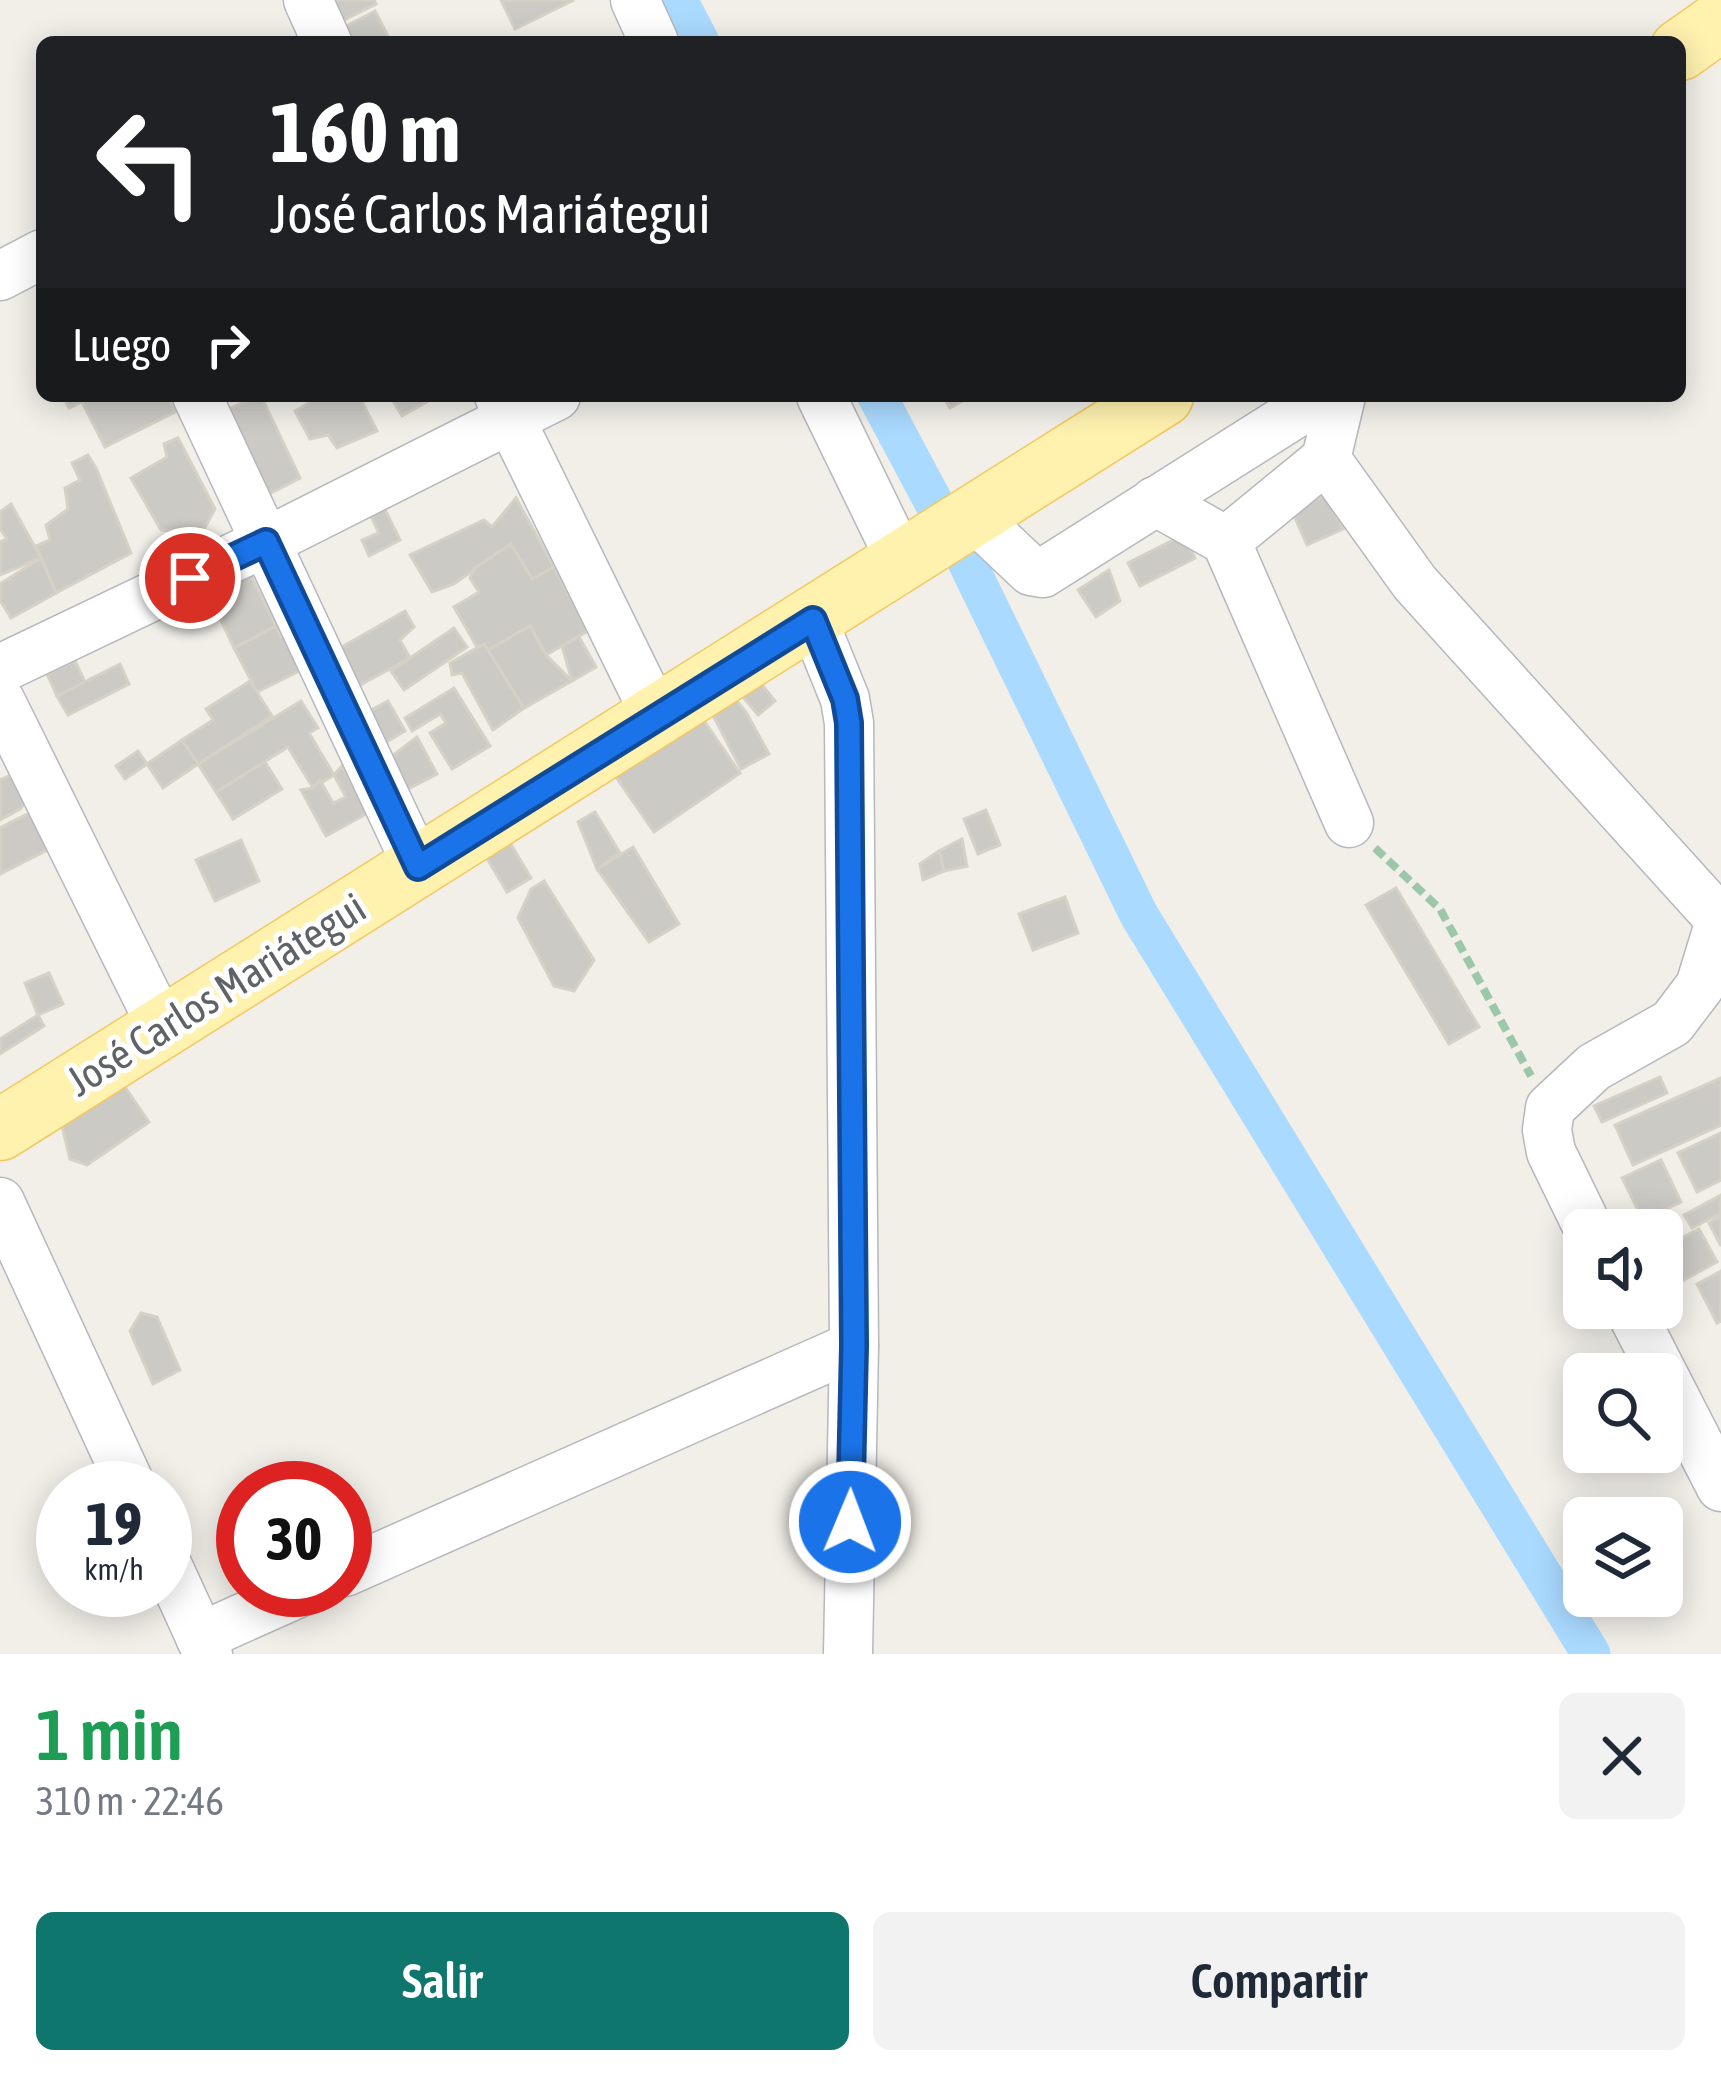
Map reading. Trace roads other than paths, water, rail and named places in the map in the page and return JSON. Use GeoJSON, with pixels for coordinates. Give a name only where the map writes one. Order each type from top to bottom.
{"type":"FeatureCollection","features":[{"type":"Feature","properties":{"kind":"main road"},"geometry":{"type":"LineString","coordinates":[[1686,46],[1721,21]]}},
{"type":"Feature","properties":{"kind":"main road","name":"José Carlos Mariátegui"},"geometry":{"type":"LineString","coordinates":[[0,1130],[1154,402]]}},
{"type":"Feature","properties":{"kind":"street"},"geometry":{"type":"LineString","coordinates":[[308,0],[324,36]]}},
{"type":"Feature","properties":{"kind":"street"},"geometry":{"type":"LineString","coordinates":[[635,0],[652,36]]}},
{"type":"Feature","properties":{"kind":"street"},"geometry":{"type":"LineString","coordinates":[[0,276],[36,257]]}},
{"type":"Feature","properties":{"kind":"street"},"geometry":{"type":"LineString","coordinates":[[200,402],[418,867]]}},
{"type":"Feature","properties":{"kind":"street"},"geometry":{"type":"LineString","coordinates":[[824,402],[902,563]]}},
{"type":"Feature","properties":{"kind":"street"},"geometry":{"type":"LineString","coordinates":[[974,517],[1031,571],[1043,573],[1313,402]]}},
{"type":"Feature","properties":{"kind":"street"},"geometry":{"type":"LineString","coordinates":[[1226,541],[1326,459],[1340,402]]}},
{"type":"Feature","properties":{"kind":"street"},"geometry":{"type":"LineString","coordinates":[[0,669],[266,542],[504,407],[657,718]]}},
{"type":"Feature","properties":{"kind":"street"},"geometry":{"type":"LineString","coordinates":[[1326,459],[1415,583],[1721,921],[1711,995],[1594,1067],[1550,1108],[1551,1152],[1579,1209]]}},
{"type":"Feature","properties":{"kind":"street"},"geometry":{"type":"LineString","coordinates":[[1156,500],[1226,541],[1348,824]]}},
{"type":"Feature","properties":{"kind":"street"},"geometry":{"type":"LineString","coordinates":[[813,620],[845,699],[849,723],[854,1346],[848,1654]]}},
{"type":"Feature","properties":{"kind":"street"},"geometry":{"type":"LineString","coordinates":[[0,700],[162,1027]]}},
{"type":"Feature","properties":{"kind":"street"},"geometry":{"type":"LineString","coordinates":[[0,1202],[120,1461]]}},
{"type":"Feature","properties":{"kind":"street"},"geometry":{"type":"LineString","coordinates":[[1640,1329],[1721,1486]]}},
{"type":"Feature","properties":{"kind":"street"},"geometry":{"type":"LineString","coordinates":[[372,1560],[854,1346]]}},
{"type":"Feature","properties":{"kind":"street"},"geometry":{"type":"LineString","coordinates":[[191,1617],[204,1645],[255,1617]]}},
{"type":"Feature","properties":{"kind":"waterway"},"geometry":{"type":"LineString","coordinates":[[678,0],[697,36]]}},
{"type":"Feature","properties":{"kind":"waterway"},"geometry":{"type":"LineString","coordinates":[[880,402],[934,503]]}},
{"type":"Feature","properties":{"kind":"waterway"},"geometry":{"type":"LineString","coordinates":[[967,562],[1139,915],[1591,1654]]}}]}
